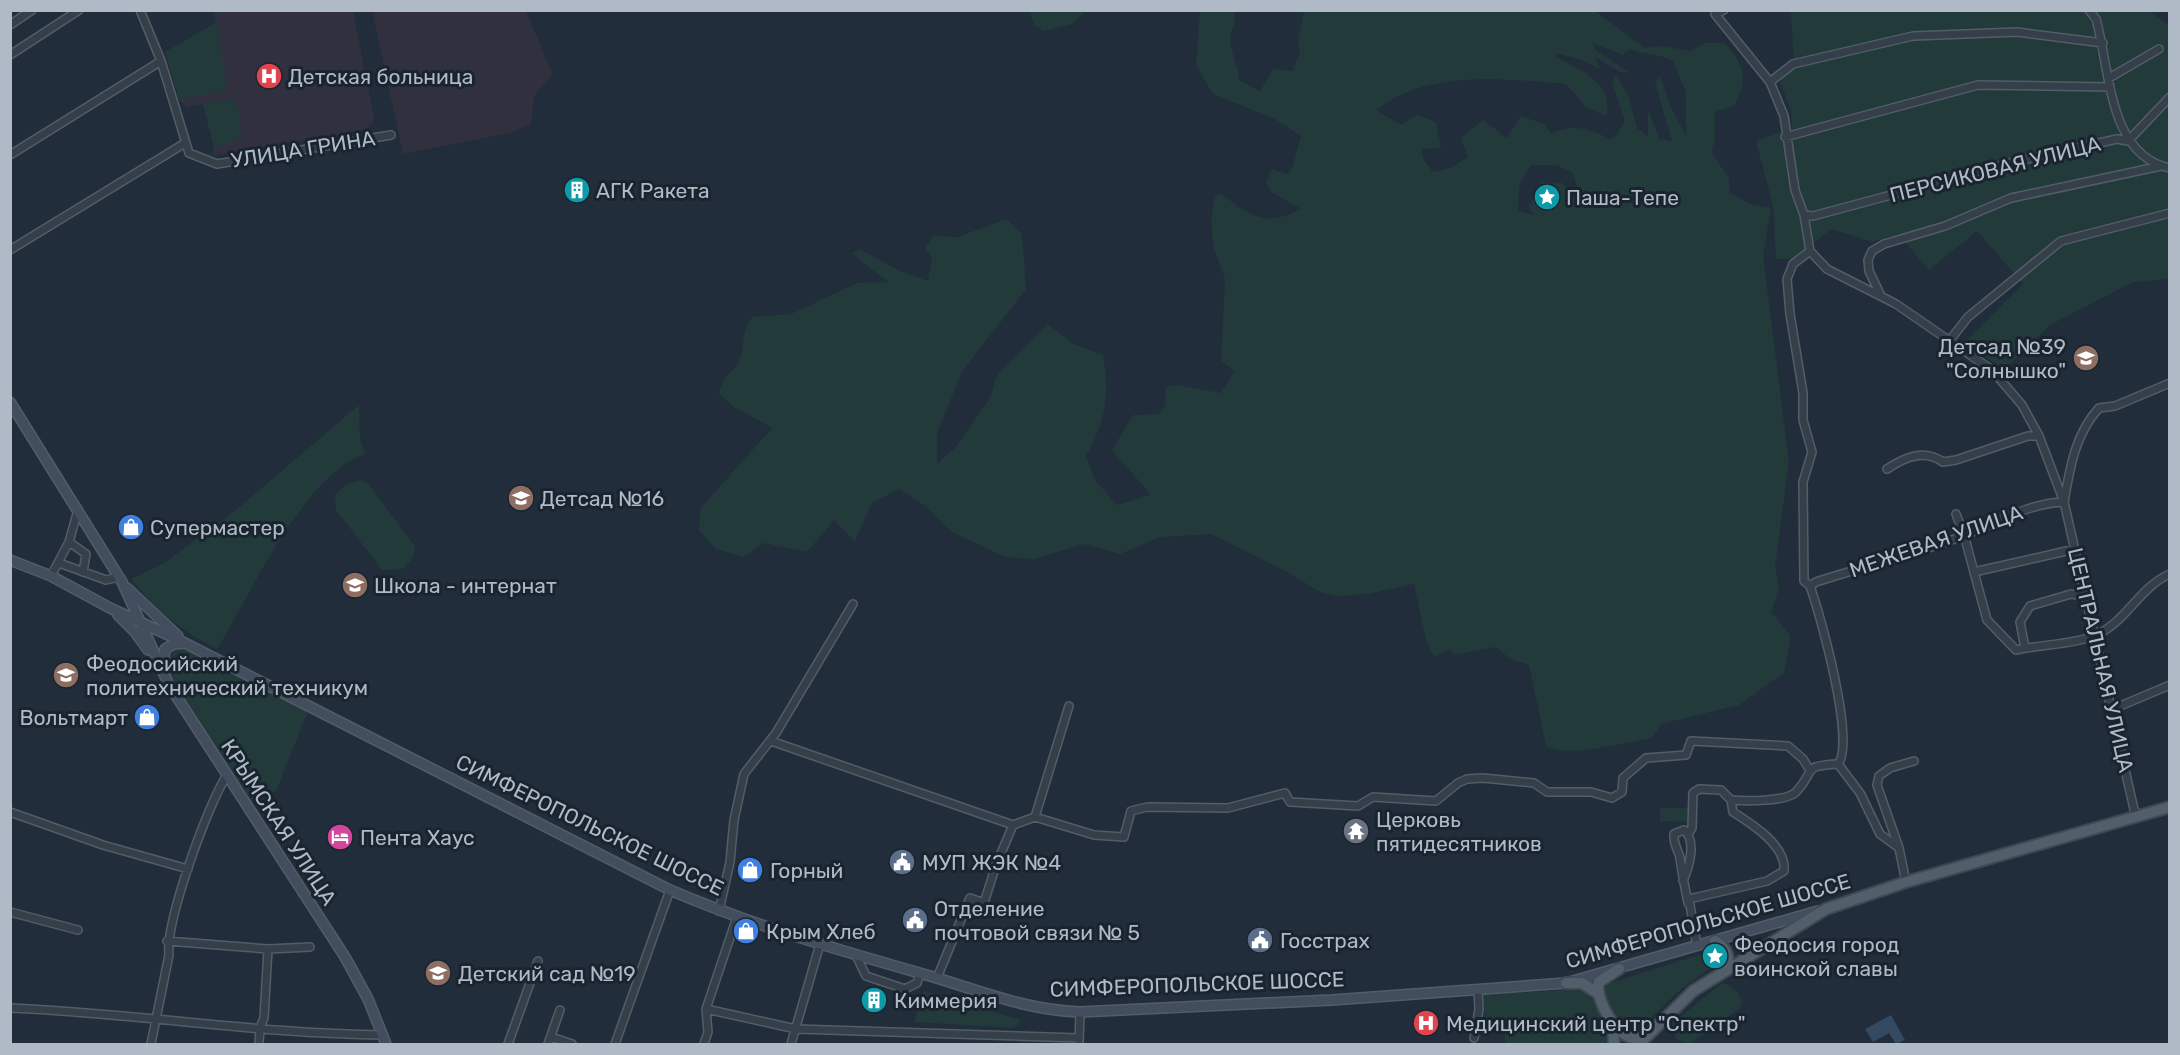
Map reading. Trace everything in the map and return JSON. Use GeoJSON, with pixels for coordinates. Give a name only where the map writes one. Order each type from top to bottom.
{"type":"FeatureCollection","features":[{"type":"Feature","properties":{"kind":"main road"},"geometry":{"type":"LineString","coordinates":[[10,402],[120,579],[186,644]]}},
{"type":"Feature","properties":{"kind":"main road","name":"СИМФЕРОПОЛЬСКОЕ ШОССЕ"},"geometry":{"type":"LineString","coordinates":[[10,560],[51,576],[670,890],[719,911],[820,944],[937,978],[1011,1003],[1048,1011],[1080,1012],[1566,983],[1826,909],[1905,882],[2169,807]]}},
{"type":"Feature","properties":{"kind":"main road"},"geometry":{"type":"LineString","coordinates":[[107,606],[123,604],[125,597],[120,579]]}},
{"type":"Feature","properties":{"kind":"main road","name":"КРЫМСКАЯ УЛИЦА"},"geometry":{"type":"LineString","coordinates":[[120,579],[164,676],[345,957],[368,999],[385,1040]]}},
{"type":"Feature","properties":{"kind":"main road"},"geometry":{"type":"LineString","coordinates":[[107,606],[135,632],[164,676]]}},
{"type":"Feature","properties":{"kind":"main road"},"geometry":{"type":"LineString","coordinates":[[164,676],[165,649],[174,644],[186,644]]}},
{"type":"Feature","properties":{"kind":"main road"},"geometry":{"type":"LineString","coordinates":[[1639,1044],[1694,991],[1826,909]]}},
{"type":"Feature","properties":{"kind":"main road"},"geometry":{"type":"LineString","coordinates":[[1715,941],[1726,950],[1728,956],[1728,964],[1718,971],[1719,974]]}},
{"type":"Feature","properties":{"kind":"main road"},"geometry":{"type":"LineString","coordinates":[[1614,1044],[1613,1024],[1599,994],[1599,982],[1619,969]]}},
{"type":"Feature","properties":{"kind":"main road"},"geometry":{"type":"LineString","coordinates":[[1566,983],[1582,983],[1599,994]]}},
{"type":"Feature","properties":{"kind":"main road"},"geometry":{"type":"LineString","coordinates":[[1613,1024],[1626,1036],[1634,1038],[1643,1037],[1664,1019]]}},
{"type":"Feature","properties":{"kind":"street"},"geometry":{"type":"LineString","coordinates":[[11,23],[32,10]]}},
{"type":"Feature","properties":{"kind":"street"},"geometry":{"type":"LineString","coordinates":[[10,55],[79,10]]}},
{"type":"Feature","properties":{"kind":"street"},"geometry":{"type":"LineString","coordinates":[[10,250],[185,143],[161,61],[140,10]]}},
{"type":"Feature","properties":{"kind":"street"},"geometry":{"type":"LineString","coordinates":[[1724,10],[1715,14],[1770,82],[1784,116],[1785,137],[1795,190],[1804,215],[1810,251],[1793,264],[1787,279],[1790,314],[1803,393],[1803,420],[1812,452],[1803,482],[1804,582],[1810,586],[1830,650],[1842,742],[1842,760],[1838,764],[1815,765],[1809,769],[1795,792],[1789,796],[1751,801],[1731,800]]}},
{"type":"Feature","properties":{"kind":"street"},"geometry":{"type":"LineString","coordinates":[[2090,10],[2096,19],[2103,43],[2115,107],[2128,141],[2145,159],[2169,168]]}},
{"type":"Feature","properties":{"kind":"street"},"geometry":{"type":"LineString","coordinates":[[1770,82],[1793,64],[1913,36],[2017,32],[2103,43]]}},
{"type":"Feature","properties":{"kind":"street"},"geometry":{"type":"LineString","coordinates":[[2109,78],[2159,48]]}},
{"type":"Feature","properties":{"kind":"street"},"geometry":{"type":"LineString","coordinates":[[10,155],[161,61]]}},
{"type":"Feature","properties":{"kind":"street"},"geometry":{"type":"LineString","coordinates":[[1785,137],[1978,84],[2110,87]]}},
{"type":"Feature","properties":{"kind":"street","name":"ПЕРСИКОВАЯ УЛИЦА"},"geometry":{"type":"LineString","coordinates":[[1804,215],[1814,216],[2051,153],[2117,140],[2128,141],[2169,97]]}},
{"type":"Feature","properties":{"kind":"street","name":"УЛИЦА ГРИНА"},"geometry":{"type":"LineString","coordinates":[[185,143],[189,153],[217,164],[391,135]]}},
{"type":"Feature","properties":{"kind":"street"},"geometry":{"type":"LineString","coordinates":[[1881,296],[1869,271],[1868,260],[1872,251],[1884,244],[1945,226],[2011,198],[2161,166]]}},
{"type":"Feature","properties":{"kind":"street"},"geometry":{"type":"LineString","coordinates":[[1950,340],[1968,317],[2061,241],[2169,213]]}},
{"type":"Feature","properties":{"kind":"street","name":"ЦЕНТРАЛЬНАЯ УЛИЦА"},"geometry":{"type":"LineString","coordinates":[[1810,251],[1827,269],[1846,281],[1881,296],[1992,370],[2022,405],[2038,436],[2064,502],[2136,818]]}},
{"type":"Feature","properties":{"kind":"street","name":"ЦЕНТРАЛЬНАЯ УЛИЦА"},"geometry":{"type":"LineString","coordinates":[[2064,502],[2077,443],[2087,421],[2099,408],[2115,406],[2169,383]]}},
{"type":"Feature","properties":{"kind":"street"},"geometry":{"type":"LineString","coordinates":[[1887,469],[1906,457],[1934,456],[1943,462],[1956,460],[2028,435],[2038,436]]}},
{"type":"Feature","properties":{"kind":"street","name":"МЕЖЕВАЯ УЛИЦА"},"geometry":{"type":"LineString","coordinates":[[1810,586],[1964,535],[2004,517],[2050,503],[2064,502]]}},
{"type":"Feature","properties":{"kind":"street"},"geometry":{"type":"LineString","coordinates":[[51,576],[69,543],[78,510]]}},
{"type":"Feature","properties":{"kind":"street"},"geometry":{"type":"LineString","coordinates":[[1956,514],[1987,620],[2016,650],[2095,636],[2133,607],[2145,588],[2169,574]]}},
{"type":"Feature","properties":{"kind":"street"},"geometry":{"type":"LineString","coordinates":[[69,543],[86,554],[83,572]]}},
{"type":"Feature","properties":{"kind":"street"},"geometry":{"type":"LineString","coordinates":[[1974,572],[2075,549]]}},
{"type":"Feature","properties":{"kind":"street"},"geometry":{"type":"LineString","coordinates":[[59,563],[109,580],[120,579]]}},
{"type":"Feature","properties":{"kind":"street"},"geometry":{"type":"LineString","coordinates":[[2025,648],[2020,622],[2030,606],[2072,594],[2086,596]]}},
{"type":"Feature","properties":{"kind":"street"},"geometry":{"type":"LineString","coordinates":[[719,911],[730,862],[734,820],[744,774],[771,741],[853,604]]}},
{"type":"Feature","properties":{"kind":"street"},"geometry":{"type":"LineString","coordinates":[[2113,709],[2169,685]]}},
{"type":"Feature","properties":{"kind":"street"},"geometry":{"type":"LineString","coordinates":[[1035,817],[1069,706]]}},
{"type":"Feature","properties":{"kind":"street"},"geometry":{"type":"LineString","coordinates":[[771,741],[1013,825],[1035,817],[1094,835],[1124,837],[1131,811],[1147,807],[1228,808],[1285,793],[1290,802],[1335,805],[1358,806],[1373,797],[1436,801],[1458,783],[1467,779],[1483,778],[1534,783],[1547,792],[1591,792],[1612,798],[1622,792],[1623,778],[1646,758],[1686,755],[1691,741],[1788,746],[1803,759],[1809,769]]}},
{"type":"Feature","properties":{"kind":"street"},"geometry":{"type":"LineString","coordinates":[[1905,882],[1899,848],[1877,785],[1879,776],[1890,768],[1914,761]]}},
{"type":"Feature","properties":{"kind":"street"},"geometry":{"type":"LineString","coordinates":[[1838,764],[1860,793],[1880,834],[1899,848]]}},
{"type":"Feature","properties":{"kind":"street"},"geometry":{"type":"LineString","coordinates":[[151,1044],[169,955],[167,941],[188,869],[227,775]]}},
{"type":"Feature","properties":{"kind":"street"},"geometry":{"type":"LineString","coordinates":[[1688,834],[1692,828],[1693,793],[1698,789],[1721,790],[1731,800],[1733,812],[1750,823],[1779,850],[1785,861],[1784,871],[1767,881],[1689,899],[1688,903]]}},
{"type":"Feature","properties":{"kind":"street"},"geometry":{"type":"LineString","coordinates":[[10,812],[103,845],[188,869]]}},
{"type":"Feature","properties":{"kind":"street"},"geometry":{"type":"LineString","coordinates":[[937,978],[970,898],[984,903],[996,865],[1013,825]]}},
{"type":"Feature","properties":{"kind":"street"},"geometry":{"type":"LineString","coordinates":[[1683,881],[1691,848],[1688,834],[1684,830],[1674,834],[1673,842],[1680,856],[1683,881],[1697,946]]}},
{"type":"Feature","properties":{"kind":"street"},"geometry":{"type":"LineString","coordinates":[[615,1044],[670,890]]}},
{"type":"Feature","properties":{"kind":"street"},"geometry":{"type":"LineString","coordinates":[[10,912],[78,930]]}},
{"type":"Feature","properties":{"kind":"street"},"geometry":{"type":"LineString","coordinates":[[704,1044],[708,1032],[706,1009],[737,917]]}},
{"type":"Feature","properties":{"kind":"street"},"geometry":{"type":"LineString","coordinates":[[167,941],[268,949],[310,947]]}},
{"type":"Feature","properties":{"kind":"street"},"geometry":{"type":"LineString","coordinates":[[791,1044],[820,944]]}},
{"type":"Feature","properties":{"kind":"street"},"geometry":{"type":"LineString","coordinates":[[259,1044],[260,1028],[264,1018],[268,949]]}},
{"type":"Feature","properties":{"kind":"street"},"geometry":{"type":"LineString","coordinates":[[856,955],[866,976],[905,989],[917,983],[920,973]]}},
{"type":"Feature","properties":{"kind":"street"},"geometry":{"type":"LineString","coordinates":[[508,1044],[538,961]]}},
{"type":"Feature","properties":{"kind":"street"},"geometry":{"type":"LineString","coordinates":[[1474,1038],[1479,1009],[1478,990]]}},
{"type":"Feature","properties":{"kind":"street"},"geometry":{"type":"LineString","coordinates":[[10,1008],[57,1009],[385,1040]]}},
{"type":"Feature","properties":{"kind":"street"},"geometry":{"type":"LineString","coordinates":[[706,1009],[796,1029],[1079,1041],[1080,1012]]}},
{"type":"Feature","properties":{"kind":"street"},"geometry":{"type":"LineString","coordinates":[[560,1010],[550,1041],[572,1044]]}},
{"type":"Feature","properties":{"kind":"shaded area","name":"Детская больница"},"geometry":{"type":"Polygon","coordinates":[[[214,11],[353,11],[374,117],[373,122],[368,128],[359,131],[212,156],[214,148],[203,104],[187,107],[179,100],[165,52],[216,23],[214,11]]]}},
{"type":"Feature","properties":{"kind":"shaded area"},"geometry":{"type":"Polygon","coordinates":[[[372,11],[526,11],[553,75],[534,96],[531,124],[510,133],[403,154],[372,11]]]}},
{"type":"Feature","properties":{"kind":"green space"},"geometry":{"type":"Polygon","coordinates":[[[1030,10],[1086,11],[1072,24],[1043,31],[1034,24],[1030,10]]]}},
{"type":"Feature","properties":{"kind":"green space"},"geometry":{"type":"Polygon","coordinates":[[[1200,11],[1234,11],[1235,23],[1230,38],[1239,80],[1260,91],[1273,69],[1292,71],[1300,52],[1298,41],[1304,11],[1595,11],[1645,48],[1662,46],[1691,51],[1704,43],[1725,43],[1740,65],[1742,87],[1735,105],[1715,112],[1715,140],[1711,152],[1729,178],[1730,193],[1750,204],[1771,208],[1763,255],[1789,462],[1775,567],[1779,588],[1771,612],[1791,636],[1784,673],[1739,705],[1661,724],[1652,738],[1582,750],[1556,750],[1546,746],[1529,665],[1510,659],[1496,647],[1454,655],[1450,650],[1434,657],[1426,640],[1414,584],[1368,594],[1338,596],[1320,592],[1289,573],[1211,534],[1160,537],[1120,554],[1084,544],[1034,559],[1005,557],[952,532],[924,505],[899,489],[872,503],[855,541],[834,520],[807,552],[764,543],[743,557],[716,549],[699,530],[700,509],[772,428],[734,407],[719,394],[723,382],[740,358],[746,329],[752,317],[791,314],[857,283],[888,282],[852,253],[860,249],[898,270],[928,281],[932,259],[925,247],[934,236],[958,237],[1006,219],[1022,234],[1026,289],[962,372],[937,433],[937,464],[955,448],[990,398],[997,375],[1048,324],[1073,344],[1103,355],[1106,382],[1105,407],[1098,431],[1086,456],[1095,480],[1117,505],[1151,495],[1112,450],[1133,415],[1159,414],[1165,406],[1166,387],[1176,385],[1221,393],[1234,371],[1221,361],[1225,279],[1213,245],[1211,221],[1215,197],[1221,193],[1240,208],[1258,217],[1277,218],[1301,209],[1271,192],[1266,183],[1272,169],[1287,174],[1292,169],[1301,136],[1275,119],[1213,94],[1196,65],[1200,11]],[[1593,43],[1595,50],[1630,73],[1620,72],[1595,57],[1600,69],[1582,60],[1555,53],[1557,57],[1594,79],[1601,87],[1606,95],[1606,116],[1587,108],[1566,84],[1492,79],[1443,82],[1419,88],[1397,97],[1376,110],[1401,125],[1417,115],[1436,122],[1441,148],[1421,149],[1424,160],[1433,172],[1453,167],[1468,157],[1461,138],[1483,120],[1507,138],[1521,116],[1544,124],[1551,133],[1581,128],[1610,139],[1616,136],[1625,121],[1612,83],[1616,76],[1629,97],[1637,128],[1648,136],[1648,109],[1659,139],[1672,141],[1655,82],[1660,75],[1671,108],[1686,135],[1686,92],[1673,61],[1630,49],[1623,55],[1593,43]],[[1531,165],[1519,186],[1518,211],[1534,215],[1529,206],[1542,182],[1563,183],[1579,206],[1584,199],[1577,188],[1573,173],[1556,165],[1531,165]]]}},
{"type":"Feature","properties":{"kind":"green space"},"geometry":{"type":"Polygon","coordinates":[[[1791,11],[2149,11],[2169,26],[2169,279],[2133,282],[2050,325],[2004,370],[1966,341],[2023,284],[1977,231],[1929,270],[1898,234],[1872,242],[1832,229],[1792,259],[1776,259],[1773,206],[1756,141],[1792,128],[1791,111],[1778,76],[1794,68],[1791,11]]]}},
{"type":"Feature","properties":{"kind":"green space"},"geometry":{"type":"Polygon","coordinates":[[[217,22],[227,87],[223,91],[179,100],[165,52],[217,22]]]}},
{"type":"Feature","properties":{"kind":"green space"},"geometry":{"type":"Polygon","coordinates":[[[228,99],[236,103],[242,138],[214,148],[203,104],[228,99]]]}},
{"type":"Feature","properties":{"kind":"green space"},"geometry":{"type":"Polygon","coordinates":[[[359,405],[360,439],[365,454],[342,466],[320,486],[300,510],[262,569],[217,649],[170,619],[131,579],[164,563],[237,509],[359,405]]]}},
{"type":"Feature","properties":{"kind":"green space"},"geometry":{"type":"Polygon","coordinates":[[[361,480],[368,483],[415,546],[412,559],[402,569],[382,570],[336,510],[335,494],[347,484],[361,480]]]}},
{"type":"Feature","properties":{"kind":"green space"},"geometry":{"type":"Polygon","coordinates":[[[180,648],[209,660],[308,711],[276,791],[252,802],[173,679],[168,664],[169,659],[174,651],[180,648]]]}},
{"type":"Feature","properties":{"kind":"green space"},"geometry":{"type":"Polygon","coordinates":[[[1660,808],[1688,808],[1688,822],[1660,821],[1660,808]]]}},
{"type":"Feature","properties":{"kind":"green space"},"geometry":{"type":"Polygon","coordinates":[[[1718,949],[1722,959],[1679,991],[1642,1027],[1629,1029],[1619,1021],[1611,1009],[1606,996],[1607,984],[1718,949]]]}},
{"type":"Feature","properties":{"kind":"green space"},"geometry":{"type":"Polygon","coordinates":[[[1722,983],[1732,987],[1739,994],[1742,1001],[1740,1008],[1690,1044],[1677,1040],[1671,1028],[1672,1023],[1722,983]]]}},
{"type":"Feature","properties":{"kind":"green space"},"geometry":{"type":"Polygon","coordinates":[[[1577,989],[1591,998],[1601,1012],[1606,1027],[1607,1044],[1505,1044],[1504,1021],[1484,1018],[1482,1002],[1485,995],[1577,989]]]}},
{"type":"Feature","properties":{"kind":"green space"},"geometry":{"type":"Polygon","coordinates":[[[924,991],[1021,1020],[1014,1028],[914,1022],[924,991]]]}},
{"type":"Feature","properties":{"kind":"water"},"geometry":{"type":"Polygon","coordinates":[[[1891,1015],[1905,1040],[1896,1044],[1889,1033],[1873,1042],[1865,1029],[1891,1015]]]}},
{"type":"Feature","properties":{"kind":"place","name":"Детская больница"},"geometry":{"type":"Point","coordinates":[269,76]}},
{"type":"Feature","properties":{"kind":"place","name":"АГК Ракета"},"geometry":{"type":"Point","coordinates":[577,190]}},
{"type":"Feature","properties":{"kind":"place","name":"Паша-Тепе"},"geometry":{"type":"Point","coordinates":[1547,197]}},
{"type":"Feature","properties":{"kind":"place","name":"Детсад №39 \"Солнышко\""},"geometry":{"type":"Point","coordinates":[2086,358]}},
{"type":"Feature","properties":{"kind":"place","name":"Детсад №16"},"geometry":{"type":"Point","coordinates":[521,498]}},
{"type":"Feature","properties":{"kind":"place","name":"Супермастер"},"geometry":{"type":"Point","coordinates":[131,527]}},
{"type":"Feature","properties":{"kind":"place","name":"Школа - интернат"},"geometry":{"type":"Point","coordinates":[355,585]}},
{"type":"Feature","properties":{"kind":"place","name":"Феодосийский политехнический техникум"},"geometry":{"type":"Point","coordinates":[66,675]}},
{"type":"Feature","properties":{"kind":"place","name":"Вольтмарт"},"geometry":{"type":"Point","coordinates":[147,717]}},
{"type":"Feature","properties":{"kind":"place","name":"Церковь пятидесятников"},"geometry":{"type":"Point","coordinates":[1356,831]}},
{"type":"Feature","properties":{"kind":"place","name":"Пента Хаус"},"geometry":{"type":"Point","coordinates":[340,837]}},
{"type":"Feature","properties":{"kind":"place","name":"МУП ЖЭК №4"},"geometry":{"type":"Point","coordinates":[902,862]}},
{"type":"Feature","properties":{"kind":"place","name":"Горный"},"geometry":{"type":"Point","coordinates":[750,870]}},
{"type":"Feature","properties":{"kind":"place","name":"Отделение почтовой связи № 5"},"geometry":{"type":"Point","coordinates":[915,920]}},
{"type":"Feature","properties":{"kind":"place","name":"Крым Хлеб"},"geometry":{"type":"Point","coordinates":[746,931]}},
{"type":"Feature","properties":{"kind":"place","name":"Госстрах"},"geometry":{"type":"Point","coordinates":[1260,940]}},
{"type":"Feature","properties":{"kind":"place","name":"Феодосия город воинской славы"},"geometry":{"type":"Point","coordinates":[1715,956]}},
{"type":"Feature","properties":{"kind":"place","name":"Детский сад №19"},"geometry":{"type":"Point","coordinates":[438,973]}},
{"type":"Feature","properties":{"kind":"place","name":"Киммерия"},"geometry":{"type":"Point","coordinates":[874,1000]}},
{"type":"Feature","properties":{"kind":"place","name":"Медицинский центр \"Спектр\""},"geometry":{"type":"Point","coordinates":[1426,1023]}}]}
